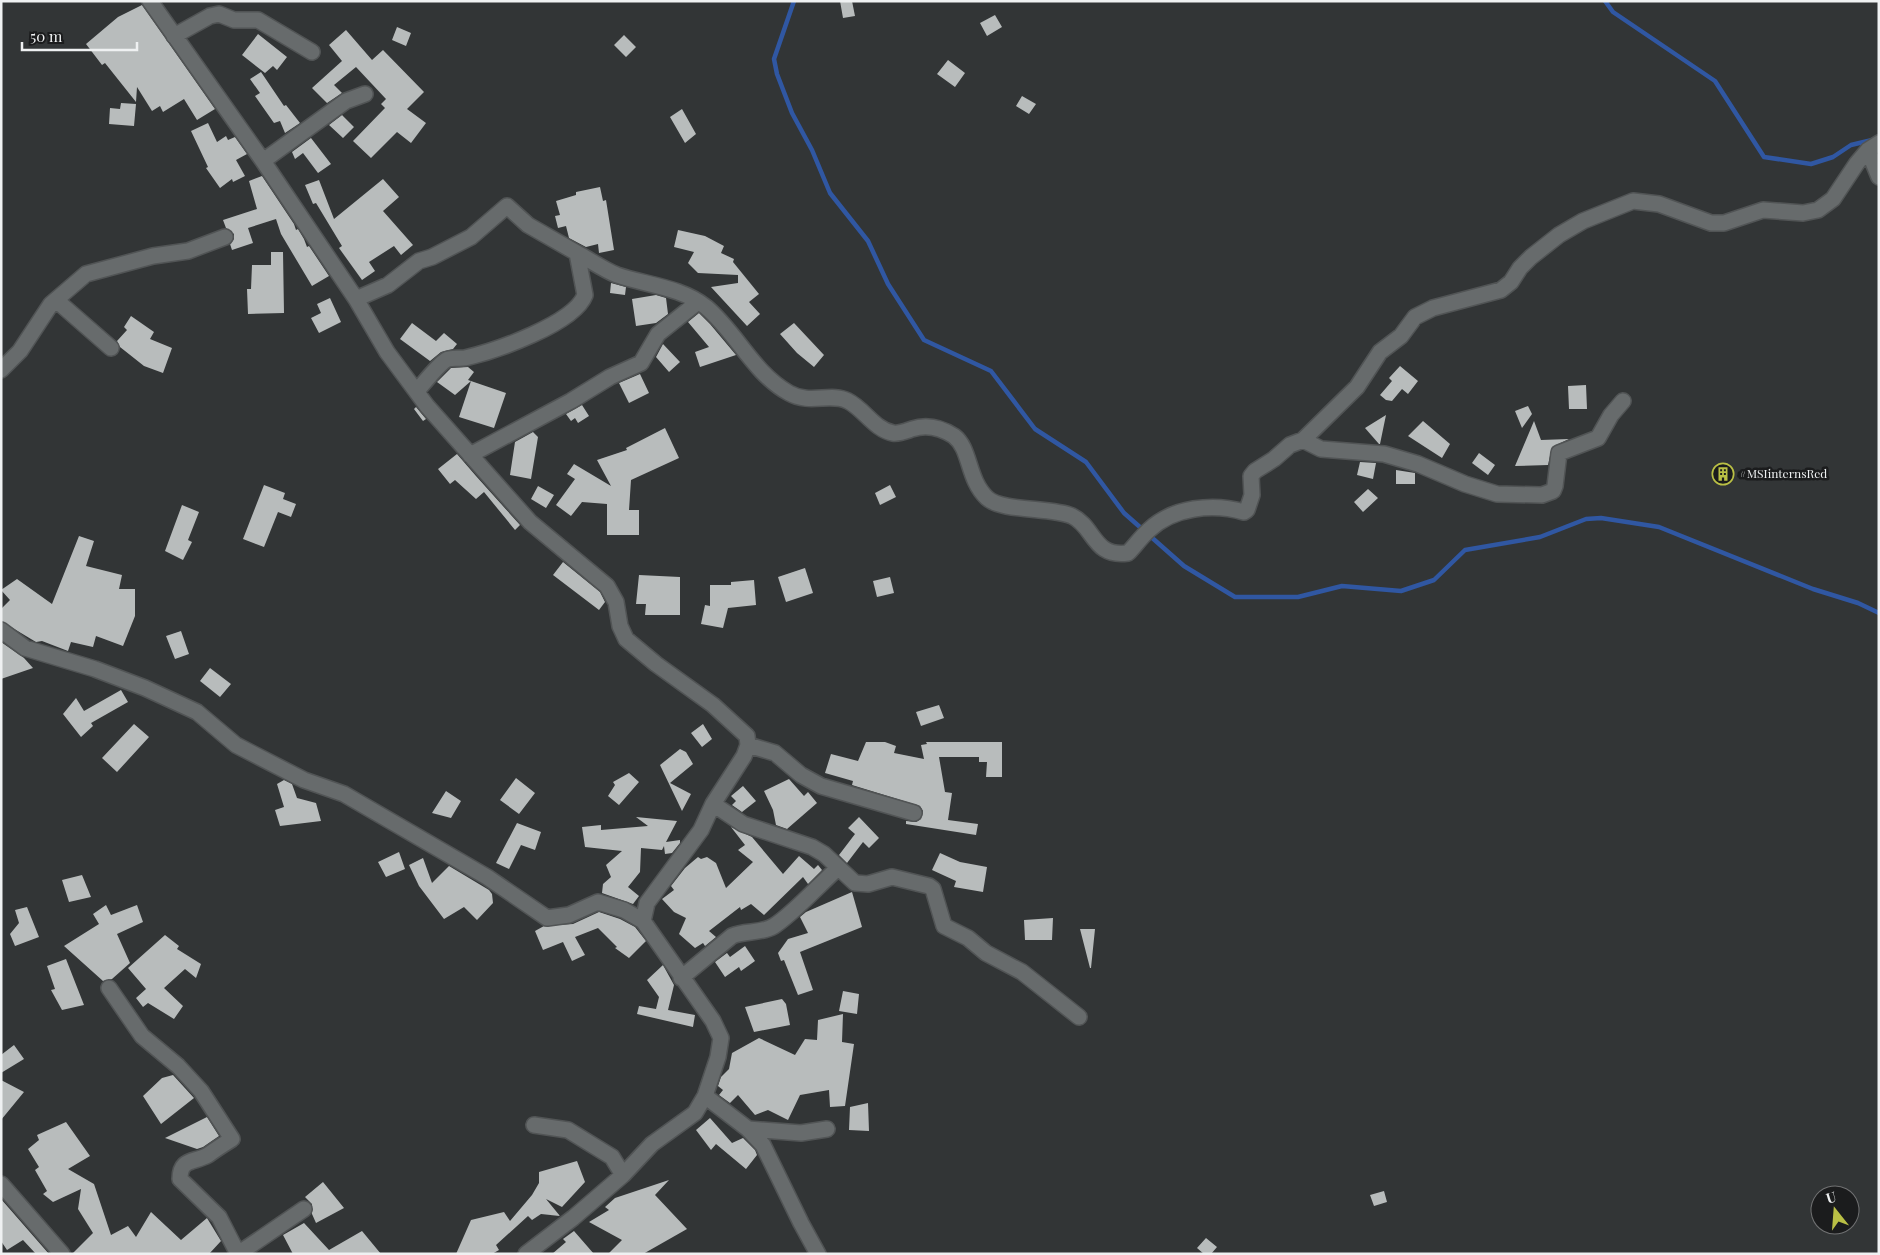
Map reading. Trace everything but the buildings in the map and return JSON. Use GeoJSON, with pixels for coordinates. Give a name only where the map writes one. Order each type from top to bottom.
{"type":"FeatureCollection","features":[{"type":"Feature","properties":{"kind":"street"},"geometry":{"type":"LineString","coordinates":[[150,1],[263,161],[356,299],[387,352],[427,406],[530,522],[607,586],[616,602],[620,626],[626,640],[738,726],[747,736],[748,745],[744,756],[713,804],[700,830],[647,903],[643,921]]}},
{"type":"Feature","properties":{"kind":"street"},"geometry":{"type":"LineString","coordinates":[[174,36],[210,16],[219,14],[230,19],[258,20],[312,52]]}},
{"type":"Feature","properties":{"kind":"street"},"geometry":{"type":"LineString","coordinates":[[263,161],[346,101],[365,94]]}},
{"type":"Feature","properties":{"kind":"street"},"geometry":{"type":"LineString","coordinates":[[356,299],[388,285],[419,261],[432,257],[471,237],[507,206],[528,225],[616,274],[662,287],[698,302],[725,328],[767,378],[790,393],[806,400],[836,398],[846,400],[880,428],[894,434],[924,426],[938,428],[955,437],[962,444],[974,481],[990,500],[1072,516],[1111,553],[1128,553],[1148,530],[1163,520],[1199,508],[1216,506],[1244,512],[1248,510],[1252,495],[1251,476],[1255,471],[1274,459],[1290,445],[1303,440],[1357,388],[1380,352],[1401,336],[1415,317],[1433,308],[1501,290],[1511,282],[1520,268],[1532,256],[1559,235],[1583,221],[1633,201],[1660,204],[1710,223],[1724,223],[1763,210],[1803,213],[1818,210],[1833,199],[1874,147]]}},
{"type":"Feature","properties":{"kind":"street"},"geometry":{"type":"LineString","coordinates":[[1874,147],[1879,177]]}},
{"type":"Feature","properties":{"kind":"street"},"geometry":{"type":"LineString","coordinates":[[1,370],[8,366],[20,351],[51,304],[86,274],[153,256],[188,251],[225,237]]}},
{"type":"Feature","properties":{"kind":"street"},"geometry":{"type":"LineString","coordinates":[[417,391],[446,360],[465,358],[520,338],[555,323],[576,308],[585,295],[577,254]]}},
{"type":"Feature","properties":{"kind":"street"},"geometry":{"type":"LineString","coordinates":[[56,300],[110,348]]}},
{"type":"Feature","properties":{"kind":"street"},"geometry":{"type":"LineString","coordinates":[[470,455],[571,401],[610,377],[641,363],[658,334],[698,302]]}},
{"type":"Feature","properties":{"kind":"street"},"geometry":{"type":"LineString","coordinates":[[1303,440],[1321,449],[1384,454],[1418,464],[1465,484],[1497,494],[1542,495],[1553,491],[1559,453],[1598,438],[1611,415],[1623,401]]}},
{"type":"Feature","properties":{"kind":"street"},"geometry":{"type":"LineString","coordinates":[[1,630],[25,648],[96,669],[146,688],[197,712],[236,745],[297,777],[344,794],[487,877],[547,918],[569,915],[598,902],[624,910],[643,921],[681,978],[713,1021],[721,1038],[718,1057],[705,1096],[695,1113],[652,1144],[624,1175],[574,1218],[526,1254]]}},
{"type":"Feature","properties":{"kind":"street"},"geometry":{"type":"LineString","coordinates":[[748,745],[775,753],[801,775],[821,786],[914,813]]}},
{"type":"Feature","properties":{"kind":"street"},"geometry":{"type":"LineString","coordinates":[[713,804],[743,824],[812,847],[824,854],[855,883],[861,884],[892,877],[929,886],[932,889],[944,926],[968,938],[986,953],[1022,972],[1079,1017]]}},
{"type":"Feature","properties":{"kind":"street"},"geometry":{"type":"LineString","coordinates":[[681,978],[732,936],[738,933],[758,932],[774,926],[838,868]]}},
{"type":"Feature","properties":{"kind":"street"},"geometry":{"type":"LineString","coordinates":[[109,988],[142,1036],[178,1066],[201,1091],[232,1138],[205,1156],[187,1162],[180,1171],[180,1179],[219,1217],[238,1254],[304,1209]]}},
{"type":"Feature","properties":{"kind":"street"},"geometry":{"type":"LineString","coordinates":[[705,1096],[748,1129],[771,1157],[801,1223],[818,1254]]}},
{"type":"Feature","properties":{"kind":"street"},"geometry":{"type":"LineString","coordinates":[[534,1125],[568,1130],[612,1157],[624,1175]]}},
{"type":"Feature","properties":{"kind":"street"},"geometry":{"type":"LineString","coordinates":[[748,1129],[801,1133],[827,1129]]}},
{"type":"Feature","properties":{"kind":"street"},"geometry":{"type":"LineString","coordinates":[[1,1184],[62,1254]]}},
{"type":"Feature","properties":{"kind":"waterway"},"geometry":{"type":"LineString","coordinates":[[794,1],[774,59],[777,74],[792,113],[812,150],[830,193],[868,241],[888,284],[924,340],[991,371],[1035,429],[1086,462],[1124,513],[1184,566],[1235,597],[1298,597],[1342,586],[1401,591],[1434,580],[1465,550],[1540,537],[1586,519],[1601,518],[1659,527],[1813,589],[1858,603],[1879,613]]}},
{"type":"Feature","properties":{"kind":"waterway"},"geometry":{"type":"LineString","coordinates":[[1605,1],[1613,12],[1715,81],[1764,157],[1811,164],[1833,157],[1851,145],[1872,140]]}},
{"type":"Feature","properties":{"kind":"place","name":"#MSIinternsRed"},"geometry":{"type":"Point","coordinates":[1723,474]}}]}
